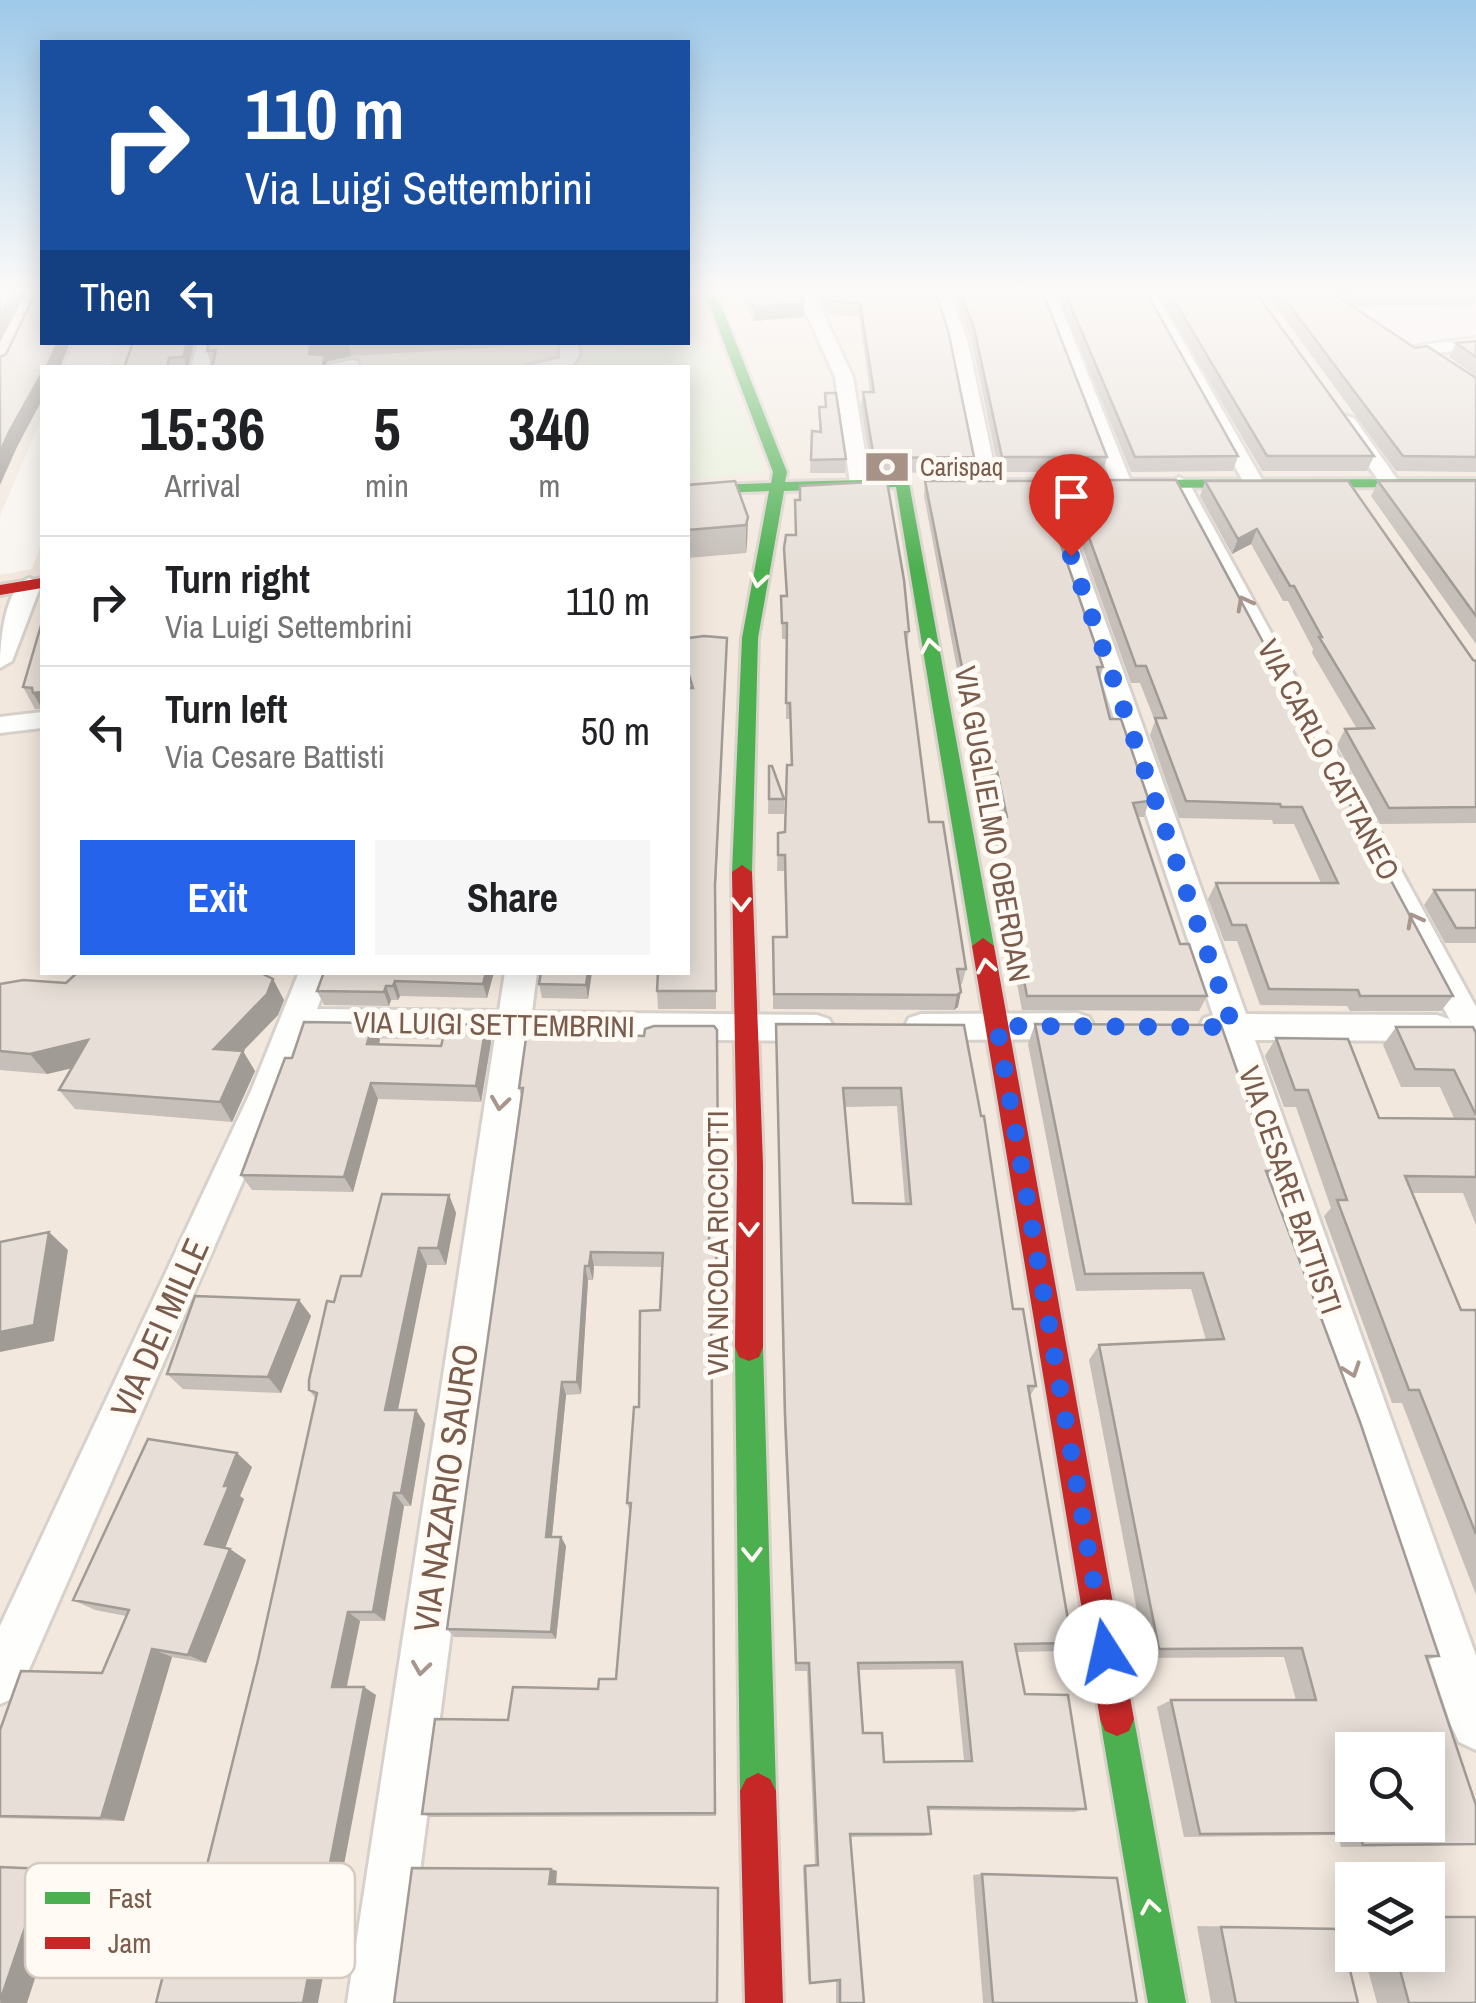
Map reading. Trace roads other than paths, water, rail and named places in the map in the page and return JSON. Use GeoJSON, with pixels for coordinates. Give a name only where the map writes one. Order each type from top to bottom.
{"type":"FeatureCollection","features":[{"type":"Feature","properties":{"kind":"street"},"geometry":{"type":"LineString","coordinates":[[747,383],[777,456],[779,485]]}},
{"type":"Feature","properties":{"kind":"street"},"geometry":{"type":"LineString","coordinates":[[845,383],[860,483]]}},
{"type":"Feature","properties":{"kind":"street"},"geometry":{"type":"LineString","coordinates":[[967,383],[988,484]]}},
{"type":"Feature","properties":{"kind":"street"},"geometry":{"type":"LineString","coordinates":[[1083,383],[1122,484]]}},
{"type":"Feature","properties":{"kind":"street"},"geometry":{"type":"LineString","coordinates":[[1198,383],[1254,483]]}},
{"type":"Feature","properties":{"kind":"street"},"geometry":{"type":"LineString","coordinates":[[1336,407],[1390,483]]}},
{"type":"Feature","properties":{"kind":"street"},"geometry":{"type":"LineString","coordinates":[[690,490],[860,483],[1476,483]]}},
{"type":"Feature","properties":{"kind":"street","name":"VIA CARLO CATTANEO"},"geometry":{"type":"LineString","coordinates":[[1179,483],[1473,1033]]}},
{"type":"Feature","properties":{"kind":"street"},"geometry":{"type":"LineString","coordinates":[[1348,483],[1370,514]]}},
{"type":"Feature","properties":{"kind":"street","name":"VIA GUGLIELMO OBERDAN"},"geometry":{"type":"LineString","coordinates":[[902,484],[1167,2003]]}},
{"type":"Feature","properties":{"kind":"street","name":"VIA CESARE BATTISTI"},"geometry":{"type":"LineString","coordinates":[[1046,484],[1476,1725]]}},
{"type":"Feature","properties":{"kind":"street","name":"VIA NICOLA RICCIOTTI"},"geometry":{"type":"LineString","coordinates":[[764,2003],[749,1427],[750,1164],[741,904],[750,638],[779,485]]}},
{"type":"Feature","properties":{"kind":"street"},"geometry":{"type":"LineString","coordinates":[[0,590],[36,584]]}},
{"type":"Feature","properties":{"kind":"street"},"geometry":{"type":"LineString","coordinates":[[0,661],[36,584]]}},
{"type":"Feature","properties":{"kind":"street"},"geometry":{"type":"LineString","coordinates":[[718,642],[750,638]]}},
{"type":"Feature","properties":{"kind":"street"},"geometry":{"type":"LineString","coordinates":[[0,725],[40,720]]}},
{"type":"Feature","properties":{"kind":"street"},"geometry":{"type":"LineString","coordinates":[[1442,973],[1476,973]]}},
{"type":"Feature","properties":{"kind":"street","name":"VIA DEI MILLE"},"geometry":{"type":"LineString","coordinates":[[0,1680],[297,1022],[314,975]]}},
{"type":"Feature","properties":{"kind":"street","name":"VIA NAZARIO SAURO"},"geometry":{"type":"LineString","coordinates":[[374,2003],[520,975]]}},
{"type":"Feature","properties":{"kind":"street","name":"VIA LUIGI SETTEMBRINI"},"geometry":{"type":"LineString","coordinates":[[297,1022],[842,1028]]}},
{"type":"Feature","properties":{"kind":"street"},"geometry":{"type":"LineString","coordinates":[[881,1027],[1115,1026]]}},
{"type":"Feature","properties":{"kind":"street"},"geometry":{"type":"LineString","coordinates":[[1194,1027],[1473,1033]]}},
{"type":"Feature","properties":{"kind":"place","name":"Carispaq"},"geometry":{"type":"Point","coordinates":[887,467]}}]}
